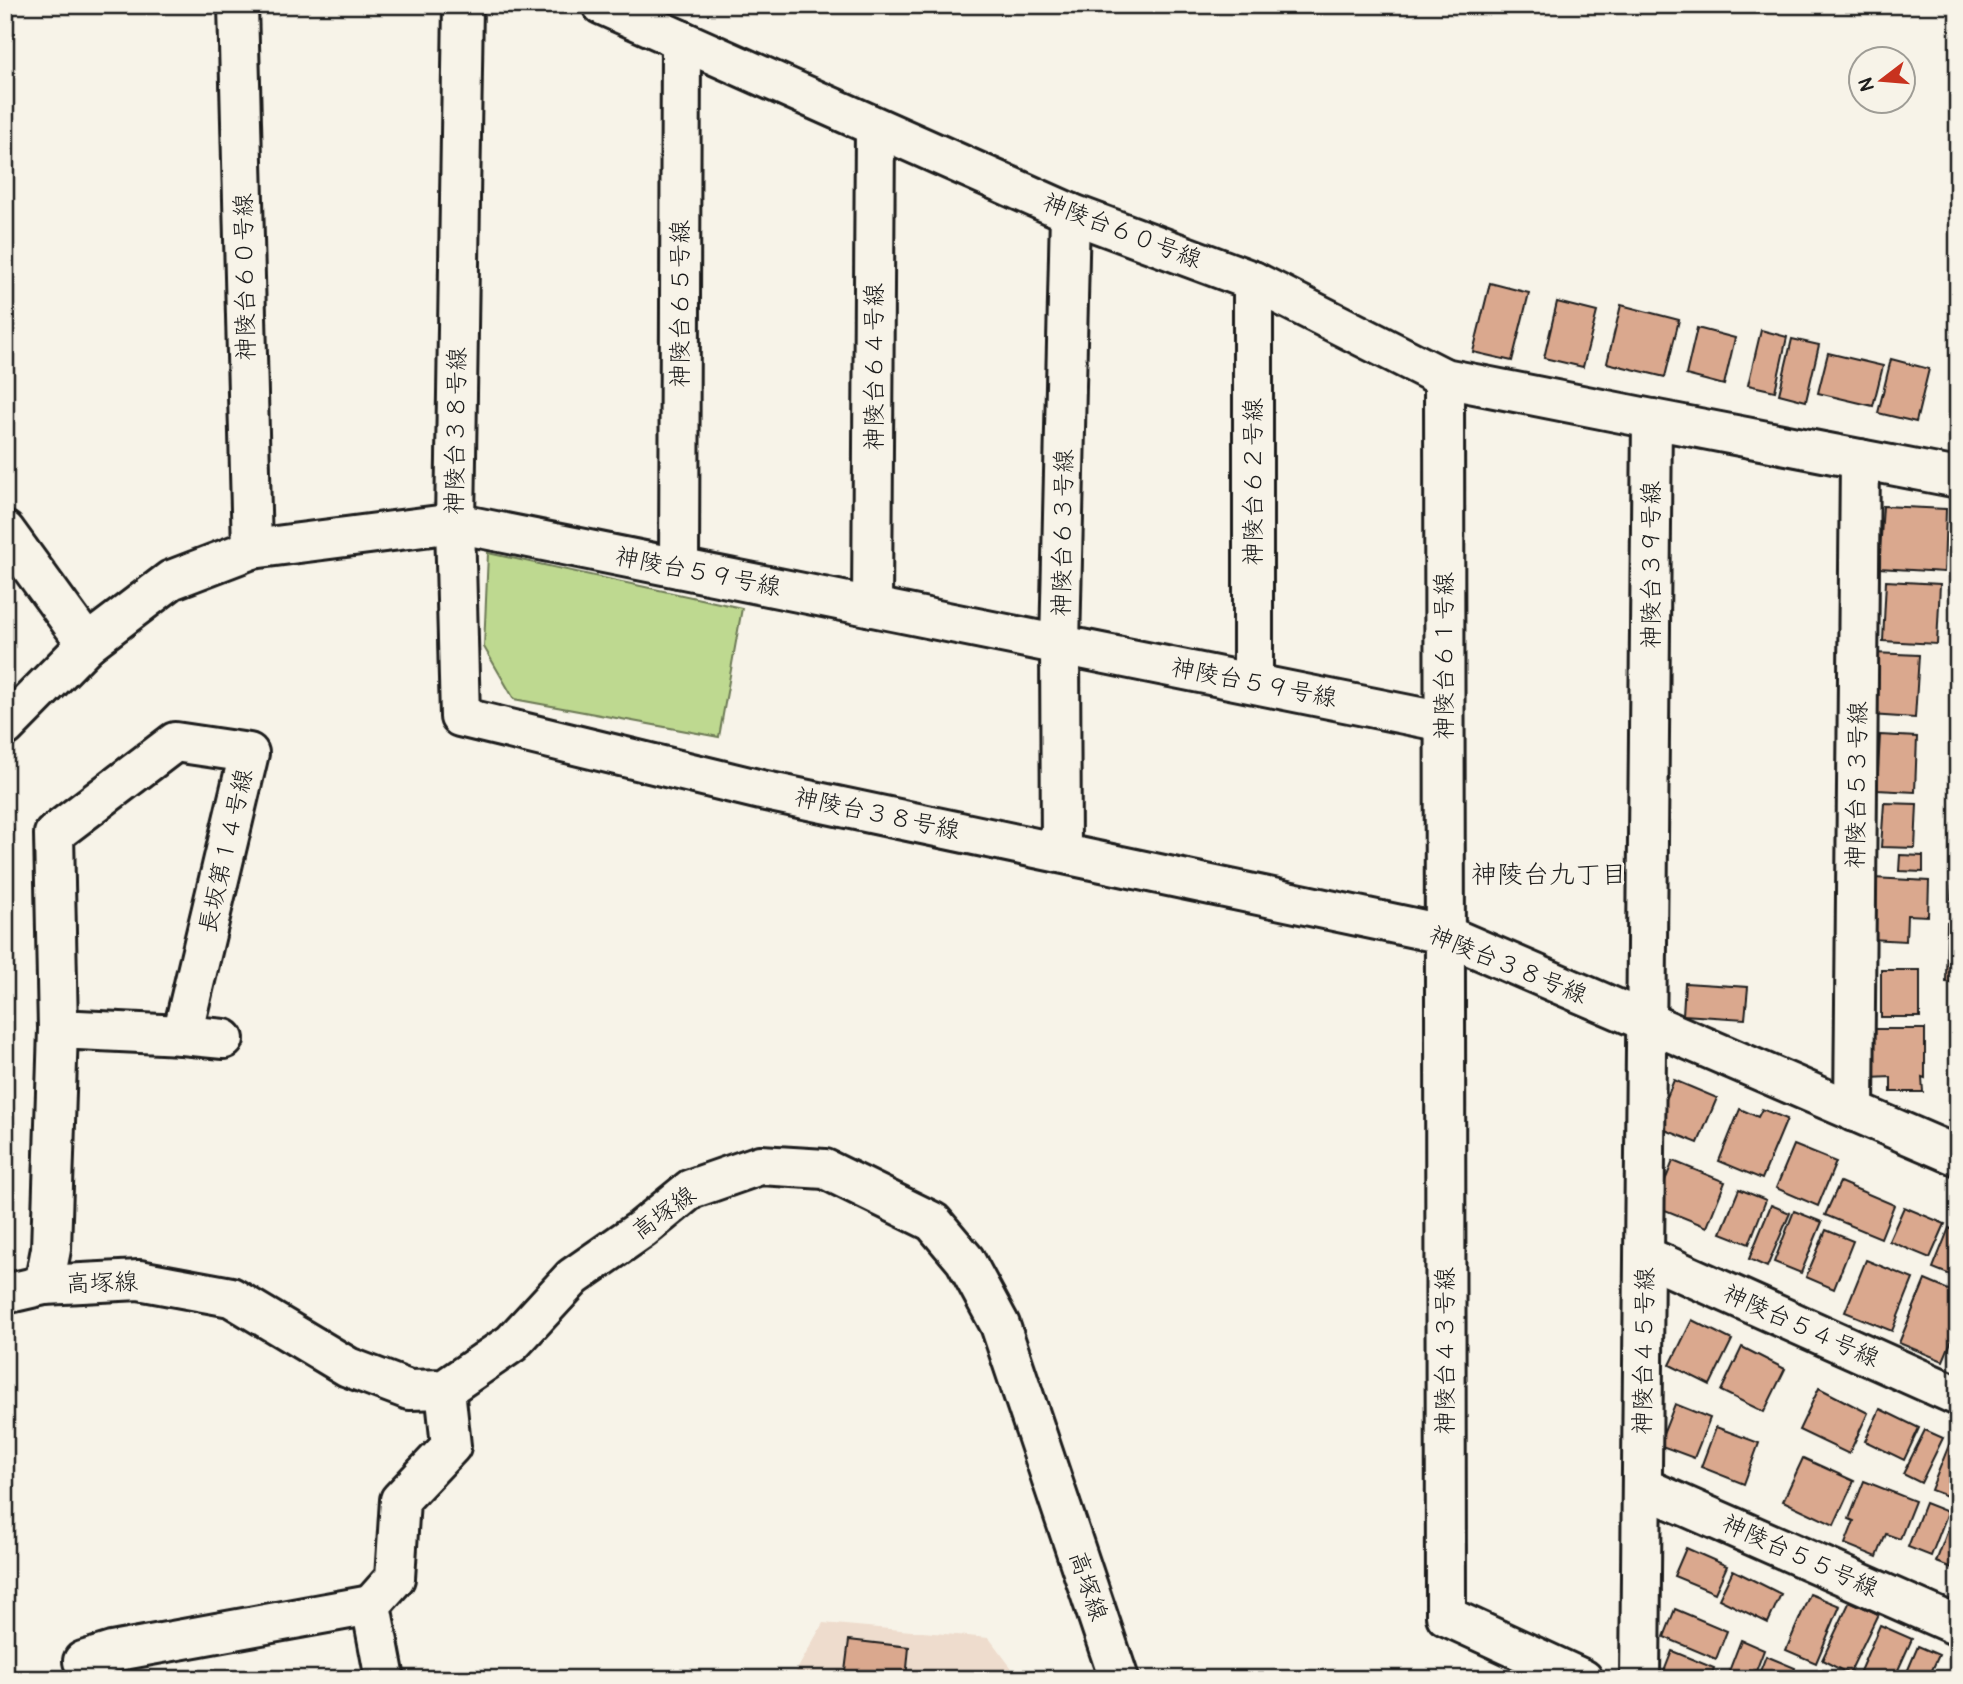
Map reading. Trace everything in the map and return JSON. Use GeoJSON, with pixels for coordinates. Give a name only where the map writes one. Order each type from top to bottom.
{"type":"FeatureCollection","features":[{"type":"Feature","properties":{"kind":"street","name":"神陵台６０号線"},"geometry":{"type":"LineString","coordinates":[[238,5],[252,549]]}},
{"type":"Feature","properties":{"kind":"street","name":"神陵台３８号線"},"geometry":{"type":"LineString","coordinates":[[463,5],[455,523],[460,717],[761,790],[1443,934],[1958,1156]]}},
{"type":"Feature","properties":{"kind":"street","name":"神陵台６０号線"},"geometry":{"type":"LineString","coordinates":[[601,5],[1070,213],[1253,281],[1444,379],[1652,419]]}},
{"type":"Feature","properties":{"kind":"street","name":"神陵台６５号線"},"geometry":{"type":"LineString","coordinates":[[679,568],[681,40]]}},
{"type":"Feature","properties":{"kind":"street","name":"神陵台６４号線"},"geometry":{"type":"LineString","coordinates":[[872,607],[875,127]]}},
{"type":"Feature","properties":{"kind":"street","name":"神陵台６３号線"},"geometry":{"type":"LineString","coordinates":[[1061,853],[1060,645],[1070,213]]}},
{"type":"Feature","properties":{"kind":"street","name":"神陵台６２号線"},"geometry":{"type":"LineString","coordinates":[[1253,281],[1254,683]]}},
{"type":"Feature","properties":{"kind":"street","name":"神陵台６１号線"},"geometry":{"type":"LineString","coordinates":[[1443,934],[1444,379]]}},
{"type":"Feature","properties":{"kind":"street"},"geometry":{"type":"LineString","coordinates":[[1652,419],[1958,478]]}},
{"type":"Feature","properties":{"kind":"street","name":"神陵台３９号線"},"geometry":{"type":"LineString","coordinates":[[1648,1023],[1652,419]]}},
{"type":"Feature","properties":{"kind":"street","name":"神陵台５３号線"},"geometry":{"type":"LineString","coordinates":[[1854,1112],[1860,459]]}},
{"type":"Feature","properties":{"kind":"street","name":"神陵台５９号線"},"geometry":{"type":"LineString","coordinates":[[5,727],[87,644],[171,580],[252,549],[455,523],[1444,722]]}},
{"type":"Feature","properties":{"kind":"street"},"geometry":{"type":"LineString","coordinates":[[5,531],[87,644]]}},
{"type":"Feature","properties":{"kind":"street","name":"長坂第１４号線"},"geometry":{"type":"LineString","coordinates":[[44,1285],[51,1249],[58,1029],[54,834],[175,742],[249,752],[181,1035]]}},
{"type":"Feature","properties":{"kind":"street","name":"神陵台４３号線"},"geometry":{"type":"LineString","coordinates":[[1443,934],[1446,1616],[1583,1679]]}},
{"type":"Feature","properties":{"kind":"street","name":"神陵台４５号線"},"geometry":{"type":"LineString","coordinates":[[1640,1679],[1648,1023]]}},
{"type":"Feature","properties":{"kind":"street"},"geometry":{"type":"LineString","coordinates":[[58,1029],[224,1039]]}},
{"type":"Feature","properties":{"kind":"street","name":"高塚線"},"geometry":{"type":"LineString","coordinates":[[5,1294],[44,1285],[139,1280],[231,1297],[348,1367],[409,1390],[445,1389],[512,1343],[573,1277],[642,1229],[691,1189],[760,1165],[825,1169],[933,1222],[965,1260],[999,1325],[1119,1679]]}},
{"type":"Feature","properties":{"kind":"street","name":"神陵台５４号線"},"geometry":{"type":"LineString","coordinates":[[1645,1256],[1958,1396]]}},
{"type":"Feature","properties":{"kind":"street"},"geometry":{"type":"LineString","coordinates":[[83,1661],[112,1652],[371,1605],[395,1578],[400,1500],[451,1446],[445,1389]]}},
{"type":"Feature","properties":{"kind":"street","name":"神陵台５５号線"},"geometry":{"type":"LineString","coordinates":[[1642,1487],[1958,1626]]}},
{"type":"Feature","properties":{"kind":"street"},"geometry":{"type":"LineString","coordinates":[[371,1605],[385,1679]]}},
{"type":"Feature","properties":{"kind":"shaded area"},"geometry":{"type":"Polygon","coordinates":[[[823,1623],[989,1638],[1020,1679],[792,1679],[823,1623]]]}},
{"type":"Feature","properties":{"kind":"green space"},"geometry":{"type":"Polygon","coordinates":[[[488,553],[742,608],[719,737],[514,699],[484,647],[488,553]]]}},
{"type":"Feature","properties":{"kind":"building"},"geometry":{"type":"Polygon","coordinates":[[[1490,283],[1529,293],[1512,361],[1473,352],[1490,283]]]}},
{"type":"Feature","properties":{"kind":"building"},"geometry":{"type":"Polygon","coordinates":[[[1557,302],[1597,312],[1583,367],[1544,358],[1557,302]]]}},
{"type":"Feature","properties":{"kind":"building"},"geometry":{"type":"Polygon","coordinates":[[[1621,305],[1679,320],[1665,377],[1607,363],[1621,305]]]}},
{"type":"Feature","properties":{"kind":"building"},"geometry":{"type":"Polygon","coordinates":[[[1697,328],[1735,338],[1724,385],[1686,375],[1697,328]]]}},
{"type":"Feature","properties":{"kind":"building"},"geometry":{"type":"Polygon","coordinates":[[[1761,330],[1787,337],[1775,391],[1748,385],[1761,330]]]}},
{"type":"Feature","properties":{"kind":"building"},"geometry":{"type":"Polygon","coordinates":[[[1792,339],[1819,345],[1806,401],[1779,394],[1792,339]]]}},
{"type":"Feature","properties":{"kind":"building"},"geometry":{"type":"Polygon","coordinates":[[[1828,353],[1883,366],[1873,406],[1818,393],[1828,353]]]}},
{"type":"Feature","properties":{"kind":"building"},"geometry":{"type":"Polygon","coordinates":[[[1891,359],[1929,369],[1916,422],[1878,413],[1891,359]]]}},
{"type":"Feature","properties":{"kind":"building"},"geometry":{"type":"Polygon","coordinates":[[[1883,506],[1946,509],[1944,572],[1879,568],[1883,506]]]}},
{"type":"Feature","properties":{"kind":"building"},"geometry":{"type":"Polygon","coordinates":[[[1886,581],[1940,584],[1937,644],[1883,641],[1886,581]]]}},
{"type":"Feature","properties":{"kind":"building"},"geometry":{"type":"Polygon","coordinates":[[[1873,653],[1919,655],[1915,718],[1870,715],[1873,653]]]}},
{"type":"Feature","properties":{"kind":"building"},"geometry":{"type":"Polygon","coordinates":[[[1880,735],[1917,737],[1915,792],[1877,790],[1880,735]]]}},
{"type":"Feature","properties":{"kind":"building"},"geometry":{"type":"Polygon","coordinates":[[[1884,803],[1917,804],[1915,848],[1881,847],[1884,803]]]}},
{"type":"Feature","properties":{"kind":"building"},"geometry":{"type":"Polygon","coordinates":[[[1900,855],[1923,856],[1923,872],[1899,871],[1900,855]]]}},
{"type":"Feature","properties":{"kind":"building"},"geometry":{"type":"Polygon","coordinates":[[[1953,869],[1958,869],[1958,900],[1951,899],[1953,869]]]}},
{"type":"Feature","properties":{"kind":"building"},"geometry":{"type":"Polygon","coordinates":[[[1873,878],[1929,881],[1928,916],[1907,915],[1906,941],[1870,939],[1873,878]]]}},
{"type":"Feature","properties":{"kind":"building"},"geometry":{"type":"Polygon","coordinates":[[[1947,922],[1958,923],[1958,983],[1946,982],[1947,922]]]}},
{"type":"Feature","properties":{"kind":"building"},"geometry":{"type":"Polygon","coordinates":[[[1881,970],[1920,970],[1920,1017],[1881,1017],[1881,970]]]}},
{"type":"Feature","properties":{"kind":"building"},"geometry":{"type":"Polygon","coordinates":[[[1685,983],[1748,987],[1745,1019],[1683,1015],[1685,983]]]}},
{"type":"Feature","properties":{"kind":"building"},"geometry":{"type":"Polygon","coordinates":[[[1869,1029],[1925,1029],[1923,1092],[1891,1092],[1891,1077],[1870,1078],[1869,1029]]]}},
{"type":"Feature","properties":{"kind":"building"},"geometry":{"type":"Polygon","coordinates":[[[1674,1080],[1717,1098],[1698,1143],[1655,1126],[1674,1080]]]}},
{"type":"Feature","properties":{"kind":"building"},"geometry":{"type":"Polygon","coordinates":[[[1740,1109],[1758,1117],[1762,1109],[1787,1119],[1762,1179],[1719,1161],[1740,1109]]]}},
{"type":"Feature","properties":{"kind":"building"},"geometry":{"type":"Polygon","coordinates":[[[1794,1145],[1836,1162],[1818,1206],[1776,1188],[1794,1145]]]}},
{"type":"Feature","properties":{"kind":"building"},"geometry":{"type":"Polygon","coordinates":[[[1673,1161],[1725,1182],[1707,1227],[1655,1206],[1673,1161]]]}},
{"type":"Feature","properties":{"kind":"building"},"geometry":{"type":"Polygon","coordinates":[[[1840,1182],[1894,1205],[1881,1238],[1825,1215],[1840,1182]]]}},
{"type":"Feature","properties":{"kind":"building"},"geometry":{"type":"Polygon","coordinates":[[[1739,1189],[1766,1200],[1749,1244],[1721,1233],[1739,1189]]]}},
{"type":"Feature","properties":{"kind":"building"},"geometry":{"type":"Polygon","coordinates":[[[1771,1205],[1790,1213],[1767,1267],[1749,1259],[1771,1205]]]}},
{"type":"Feature","properties":{"kind":"building"},"geometry":{"type":"Polygon","coordinates":[[[1904,1207],[1945,1224],[1930,1258],[1889,1241],[1904,1207]]]}},
{"type":"Feature","properties":{"kind":"building"},"geometry":{"type":"Polygon","coordinates":[[[1794,1211],[1822,1222],[1801,1273],[1774,1262],[1794,1211]]]}},
{"type":"Feature","properties":{"kind":"building"},"geometry":{"type":"Polygon","coordinates":[[[1949,1228],[1958,1232],[1958,1278],[1933,1268],[1949,1228]]]}},
{"type":"Feature","properties":{"kind":"building"},"geometry":{"type":"Polygon","coordinates":[[[1826,1230],[1853,1241],[1834,1289],[1806,1277],[1826,1230]]]}},
{"type":"Feature","properties":{"kind":"building"},"geometry":{"type":"Polygon","coordinates":[[[1866,1260],[1913,1279],[1892,1331],[1845,1312],[1866,1260]]]}},
{"type":"Feature","properties":{"kind":"building"},"geometry":{"type":"Polygon","coordinates":[[[1925,1280],[1958,1294],[1958,1325],[1943,1361],[1899,1343],[1925,1280]]]}},
{"type":"Feature","properties":{"kind":"building"},"geometry":{"type":"Polygon","coordinates":[[[1692,1320],[1732,1340],[1710,1385],[1670,1365],[1692,1320]]]}},
{"type":"Feature","properties":{"kind":"building"},"geometry":{"type":"Polygon","coordinates":[[[1742,1347],[1785,1369],[1764,1412],[1721,1391],[1742,1347]]]}},
{"type":"Feature","properties":{"kind":"building"},"geometry":{"type":"Polygon","coordinates":[[[1819,1388],[1868,1413],[1849,1454],[1799,1430],[1819,1388]]]}},
{"type":"Feature","properties":{"kind":"building"},"geometry":{"type":"Polygon","coordinates":[[[1675,1404],[1710,1418],[1694,1458],[1659,1445],[1675,1404]]]}},
{"type":"Feature","properties":{"kind":"building"},"geometry":{"type":"Polygon","coordinates":[[[1880,1409],[1919,1428],[1904,1460],[1865,1441],[1880,1409]]]}},
{"type":"Feature","properties":{"kind":"building"},"geometry":{"type":"Polygon","coordinates":[[[1716,1427],[1759,1443],[1744,1484],[1701,1467],[1716,1427]]]}},
{"type":"Feature","properties":{"kind":"building"},"geometry":{"type":"Polygon","coordinates":[[[1925,1430],[1943,1438],[1921,1483],[1903,1474],[1925,1430]]]}},
{"type":"Feature","properties":{"kind":"building"},"geometry":{"type":"Polygon","coordinates":[[[1949,1445],[1958,1449],[1958,1500],[1931,1490],[1949,1445]]]}},
{"type":"Feature","properties":{"kind":"building"},"geometry":{"type":"Polygon","coordinates":[[[1803,1458],[1854,1481],[1834,1525],[1783,1501],[1803,1458]]]}},
{"type":"Feature","properties":{"kind":"building"},"geometry":{"type":"Polygon","coordinates":[[[1864,1481],[1915,1501],[1900,1539],[1886,1534],[1877,1557],[1845,1544],[1854,1521],[1849,1519],[1864,1481]]]}},
{"type":"Feature","properties":{"kind":"building"},"geometry":{"type":"Polygon","coordinates":[[[1925,1503],[1948,1512],[1931,1556],[1908,1547],[1925,1503]]]}},
{"type":"Feature","properties":{"kind":"building"},"geometry":{"type":"Polygon","coordinates":[[[1952,1519],[1958,1521],[1958,1570],[1936,1562],[1952,1519]]]}},
{"type":"Feature","properties":{"kind":"building"},"geometry":{"type":"Polygon","coordinates":[[[1686,1548],[1727,1566],[1715,1593],[1674,1576],[1686,1548]]]}},
{"type":"Feature","properties":{"kind":"building"},"geometry":{"type":"Polygon","coordinates":[[[1733,1570],[1781,1594],[1768,1623],[1719,1599],[1733,1570]]]}},
{"type":"Feature","properties":{"kind":"building"},"geometry":{"type":"Polygon","coordinates":[[[1810,1594],[1840,1606],[1816,1663],[1786,1650],[1810,1594]]]}},
{"type":"Feature","properties":{"kind":"building"},"geometry":{"type":"Polygon","coordinates":[[[1850,1601],[1878,1614],[1849,1674],[1822,1660],[1850,1601]]]}},
{"type":"Feature","properties":{"kind":"building"},"geometry":{"type":"Polygon","coordinates":[[[1675,1609],[1727,1631],[1716,1659],[1664,1637],[1675,1609]]]}},
{"type":"Feature","properties":{"kind":"building"},"geometry":{"type":"Polygon","coordinates":[[[1880,1625],[1912,1639],[1894,1679],[1859,1679],[1857,1678],[1880,1625]]]}},
{"type":"Feature","properties":{"kind":"building"},"geometry":{"type":"Polygon","coordinates":[[[849,1640],[909,1647],[906,1679],[844,1679],[849,1640]]]}},
{"type":"Feature","properties":{"kind":"building"},"geometry":{"type":"Polygon","coordinates":[[[1741,1640],[1764,1650],[1753,1679],[1726,1679],[1741,1640]]]}},
{"type":"Feature","properties":{"kind":"building"},"geometry":{"type":"Polygon","coordinates":[[[1918,1646],[1939,1655],[1928,1679],[1904,1679],[1918,1646]]]}},
{"type":"Feature","properties":{"kind":"building"},"geometry":{"type":"Polygon","coordinates":[[[1672,1651],[1714,1668],[1710,1679],[1661,1679],[1672,1651]]]}},
{"type":"Feature","properties":{"kind":"building"},"geometry":{"type":"Polygon","coordinates":[[[1766,1656],[1795,1668],[1791,1679],[1757,1679],[1766,1656]]]}},
{"type":"Feature","properties":{"kind":"district","name":"神陵台九丁目"},"geometry":{"type":"Point","coordinates":[1549,875]}}]}
